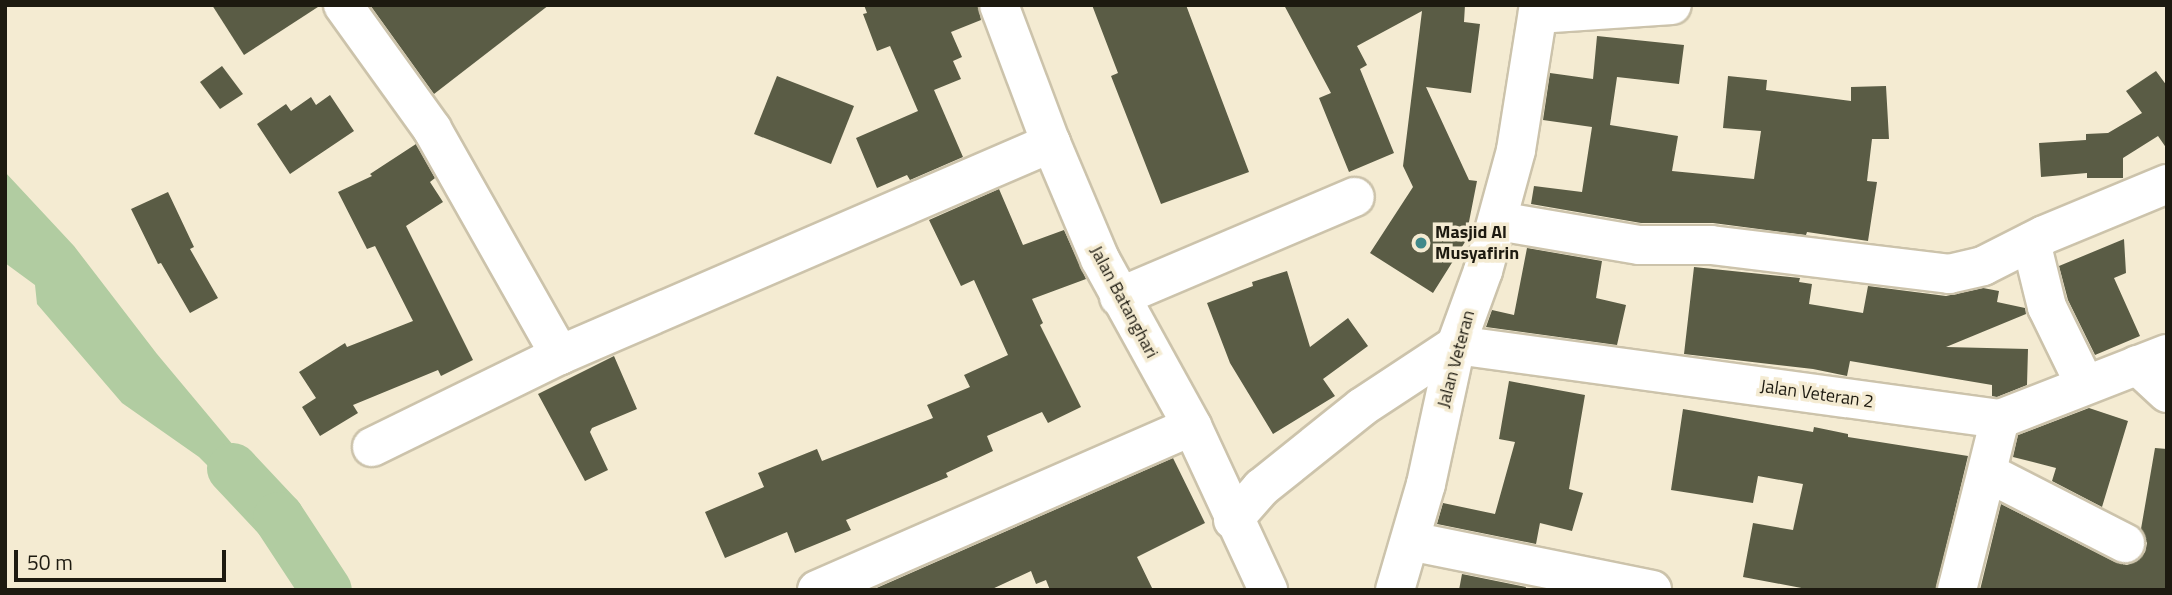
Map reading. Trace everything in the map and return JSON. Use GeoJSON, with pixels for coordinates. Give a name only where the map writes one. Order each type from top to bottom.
{"type":"FeatureCollection","features":[{"type":"Feature","properties":{"kind":"street"},"geometry":{"type":"LineString","coordinates":[[343,5],[432,129],[560,355]]}},
{"type":"Feature","properties":{"kind":"street","name":"Jalan Batanghari"},"geometry":{"type":"LineString","coordinates":[[999,5],[1051,143],[1119,298],[1192,426],[1233,520],[1268,590]]}},
{"type":"Feature","properties":{"kind":"street"},"geometry":{"type":"LineString","coordinates":[[1538,9],[1672,5]]}},
{"type":"Feature","properties":{"kind":"street","name":"Jalan Veteran"},"geometry":{"type":"LineString","coordinates":[[1395,590],[1426,484],[1456,345],[1498,221],[1516,150],[1538,9]]}},
{"type":"Feature","properties":{"kind":"street"},"geometry":{"type":"LineString","coordinates":[[372,447],[560,355],[1051,143]]}},
{"type":"Feature","properties":{"kind":"street"},"geometry":{"type":"LineString","coordinates":[[1498,221],[1639,245],[1711,245],[1949,274],[1983,266],[2031,242],[2167,184]]}},
{"type":"Feature","properties":{"kind":"street"},"geometry":{"type":"LineString","coordinates":[[1119,298],[1355,197]]}},
{"type":"Feature","properties":{"kind":"street"},"geometry":{"type":"LineString","coordinates":[[2031,242],[2047,307],[2063,334],[2085,385]]}},
{"type":"Feature","properties":{"kind":"street"},"geometry":{"type":"LineString","coordinates":[[1233,520],[1261,488],[1362,407],[1456,345]]}},
{"type":"Feature","properties":{"kind":"street","name":"Jalan Veteran 2"},"geometry":{"type":"LineString","coordinates":[[1456,345],[2000,419],[2152,359]]}},
{"type":"Feature","properties":{"kind":"street"},"geometry":{"type":"LineString","coordinates":[[2152,359],[2167,393]]}},
{"type":"Feature","properties":{"kind":"street"},"geometry":{"type":"LineString","coordinates":[[1957,590],[2000,419]]}},
{"type":"Feature","properties":{"kind":"street"},"geometry":{"type":"LineString","coordinates":[[817,590],[1192,426]]}},
{"type":"Feature","properties":{"kind":"street"},"geometry":{"type":"LineString","coordinates":[[1988,472],[2125,543]]}},
{"type":"Feature","properties":{"kind":"street"},"geometry":{"type":"LineString","coordinates":[[1410,541],[1652,590]]}},
{"type":"Feature","properties":{"kind":"shaded area"},"geometry":{"type":"Polygon","coordinates":[[[5,172],[74,246],[157,354],[279,500],[278,517],[252,516],[231,489],[199,457],[122,403],[37,304],[35,285],[5,263],[5,172]]]}},
{"type":"Feature","properties":{"kind":"building"},"geometry":{"type":"Polygon","coordinates":[[[212,5],[321,5],[244,55],[212,5]]]}},
{"type":"Feature","properties":{"kind":"building"},"geometry":{"type":"Polygon","coordinates":[[[370,5],[549,5],[434,94],[370,5]]]}},
{"type":"Feature","properties":{"kind":"building"},"geometry":{"type":"Polygon","coordinates":[[[864,5],[978,5],[981,20],[951,32],[962,57],[953,61],[961,79],[934,90],[963,157],[910,180],[907,175],[877,188],[856,138],[918,111],[890,46],[877,51],[863,14],[867,13],[864,5]]]}},
{"type":"Feature","properties":{"kind":"building"},"geometry":{"type":"Polygon","coordinates":[[[1092,5],[1186,5],[1249,172],[1161,204],[1111,76],[1118,73],[1092,5]]]}},
{"type":"Feature","properties":{"kind":"building"},"geometry":{"type":"Polygon","coordinates":[[[1284,5],[1465,5],[1464,22],[1480,24],[1471,93],[1426,87],[1469,180],[1477,181],[1467,232],[1470,234],[1433,293],[1370,253],[1413,187],[1403,166],[1422,11],[1357,46],[1367,65],[1360,69],[1394,153],[1349,172],[1319,98],[1331,93],[1284,5]]]}},
{"type":"Feature","properties":{"kind":"building"},"geometry":{"type":"Polygon","coordinates":[[[1597,36],[1684,45],[1679,84],[1617,77],[1610,125],[1678,136],[1672,171],[1754,179],[1761,131],[1723,128],[1728,76],[1767,80],[1766,90],[1851,101],[1851,87],[1886,86],[1889,139],[1872,139],[1867,181],[1877,182],[1868,241],[1713,223],[1641,223],[1531,204],[1534,186],[1582,192],[1592,127],[1543,120],[1550,73],[1593,79],[1597,36]]]}},
{"type":"Feature","properties":{"kind":"building"},"geometry":{"type":"Polygon","coordinates":[[[222,66],[243,94],[220,109],[200,82],[222,66]]]}},
{"type":"Feature","properties":{"kind":"building"},"geometry":{"type":"Polygon","coordinates":[[[2156,71],[2167,86],[2167,149],[2158,136],[2123,158],[2123,178],[2087,178],[2087,173],[2041,177],[2039,143],[2086,140],[2086,134],[2108,133],[2142,113],[2126,91],[2156,71]]]}},
{"type":"Feature","properties":{"kind":"building"},"geometry":{"type":"Polygon","coordinates":[[[777,76],[854,106],[831,164],[754,134],[777,76]]]}},
{"type":"Feature","properties":{"kind":"building"},"geometry":{"type":"Polygon","coordinates":[[[330,95],[354,131],[290,174],[257,124],[286,104],[291,111],[311,97],[316,105],[330,95]]]}},
{"type":"Feature","properties":{"kind":"building"},"geometry":{"type":"Polygon","coordinates":[[[416,144],[435,178],[430,182],[443,202],[406,226],[473,360],[441,376],[438,370],[353,405],[358,413],[320,436],[302,407],[316,398],[299,372],[345,343],[347,347],[413,321],[375,246],[367,249],[338,192],[372,176],[370,174],[416,144]]]}},
{"type":"Feature","properties":{"kind":"building"},"geometry":{"type":"Polygon","coordinates":[[[999,189],[1023,245],[1064,230],[1086,279],[1032,299],[1043,323],[1040,325],[1081,407],[1048,423],[1042,412],[987,436],[993,451],[946,473],[948,477],[846,520],[851,530],[795,553],[787,532],[725,558],[705,512],[764,487],[758,473],[817,449],[822,461],[933,418],[927,405],[970,387],[964,375],[1008,355],[974,280],[961,286],[929,220],[999,189]]]}},
{"type":"Feature","properties":{"kind":"building"},"geometry":{"type":"Polygon","coordinates":[[[168,192],[194,247],[190,249],[218,298],[190,313],[161,263],[158,264],[131,209],[168,192]]]}},
{"type":"Feature","properties":{"kind":"building"},"geometry":{"type":"Polygon","coordinates":[[[2124,239],[2126,273],[2114,278],[2140,336],[2095,355],[2068,300],[2059,266],[2124,239]]]}},
{"type":"Feature","properties":{"kind":"building"},"geometry":{"type":"Polygon","coordinates":[[[1527,248],[1602,261],[1596,298],[1626,305],[1617,345],[1486,327],[1492,310],[1514,315],[1527,248]]]}},
{"type":"Feature","properties":{"kind":"building"},"geometry":{"type":"Polygon","coordinates":[[[1694,267],[1800,278],[1799,282],[1812,284],[1809,304],[1863,313],[1868,286],[1946,296],[1983,288],[1999,291],[1997,302],[2025,308],[2026,314],[1946,347],[2028,349],[2027,385],[1997,397],[1992,396],[1992,385],[1850,361],[1847,376],[1813,369],[1684,354],[1694,267]]]}},
{"type":"Feature","properties":{"kind":"building"},"geometry":{"type":"Polygon","coordinates":[[[1287,271],[1310,347],[1348,318],[1368,346],[1323,379],[1335,396],[1273,434],[1230,363],[1207,303],[1253,286],[1252,282],[1287,271]]]}},
{"type":"Feature","properties":{"kind":"building"},"geometry":{"type":"Polygon","coordinates":[[[614,356],[637,409],[592,428],[590,432],[608,470],[585,481],[538,394],[614,356]]]}},
{"type":"Feature","properties":{"kind":"building"},"geometry":{"type":"Polygon","coordinates":[[[1509,381],[1585,395],[1569,489],[1583,493],[1572,531],[1540,523],[1536,544],[1437,524],[1443,503],[1495,514],[1515,442],[1499,439],[1509,381]]]}},
{"type":"Feature","properties":{"kind":"building"},"geometry":{"type":"Polygon","coordinates":[[[2089,408],[2128,421],[2102,507],[2052,481],[2056,468],[2013,457],[2018,435],[2089,408]]]}},
{"type":"Feature","properties":{"kind":"building"},"geometry":{"type":"Polygon","coordinates":[[[1683,409],[1813,432],[1814,427],[1848,434],[1848,437],[1968,456],[1936,590],[1812,590],[1743,577],[1753,523],[1793,530],[1803,484],[1758,476],[1753,503],[1671,490],[1683,409]]]}},
{"type":"Feature","properties":{"kind":"building"},"geometry":{"type":"Polygon","coordinates":[[[2155,448],[2167,449],[2167,590],[1980,590],[2001,504],[2115,562],[2127,565],[2137,561],[2145,552],[2147,543],[2141,529],[2155,448]]]}},
{"type":"Feature","properties":{"kind":"building"},"geometry":{"type":"Polygon","coordinates":[[[1173,458],[1205,523],[1137,557],[1153,590],[1050,590],[1046,580],[1036,584],[1031,571],[990,590],[872,590],[1173,458]]]}},
{"type":"Feature","properties":{"kind":"building"},"geometry":{"type":"Polygon","coordinates":[[[1462,574],[1526,587],[1525,590],[1459,590],[1462,574]]]}},
{"type":"Feature","properties":{"kind":"waterway"},"geometry":{"type":"LineString","coordinates":[[232,468],[278,517],[326,590]]}},
{"type":"Feature","properties":{"kind":"place","name":"Masjid Al Musyafirin"},"geometry":{"type":"Point","coordinates":[1421,243]}}]}
